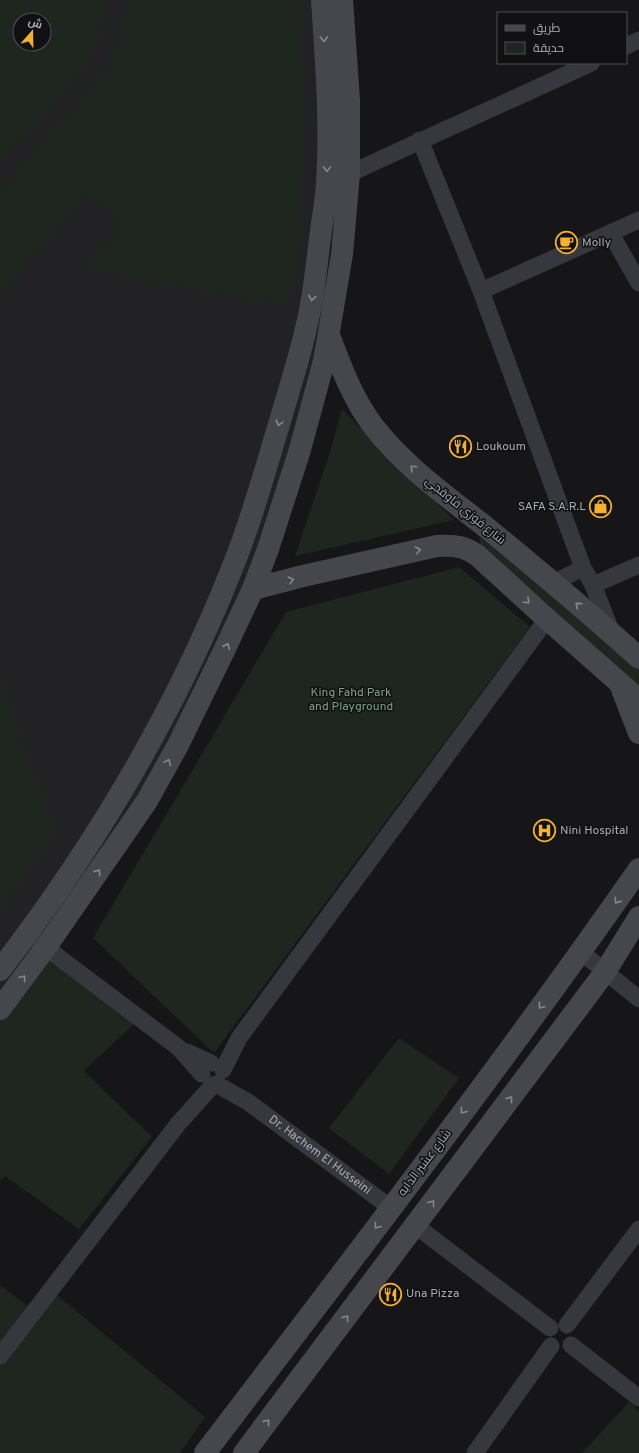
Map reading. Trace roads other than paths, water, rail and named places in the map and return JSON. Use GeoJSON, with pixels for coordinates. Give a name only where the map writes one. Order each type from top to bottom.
{"type":"FeatureCollection","features":[{"type":"Feature","properties":{"kind":"street"},"geometry":{"type":"LineString","coordinates":[[0,970],[28,934],[115,804],[174,700],[194,659],[230,574],[247,526],[266,468],[301,348],[312,302],[327,183],[328,106],[322,0]]}},
{"type":"Feature","properties":{"kind":"street"},"geometry":{"type":"LineString","coordinates":[[0,1009],[46,947],[151,794],[192,717],[253,589],[268,549],[299,453],[319,384],[342,254],[349,174],[349,100],[342,0]]}},
{"type":"Feature","properties":{"kind":"street"},"geometry":{"type":"LineString","coordinates":[[627,46],[639,40]]}},
{"type":"Feature","properties":{"kind":"street"},"geometry":{"type":"LineString","coordinates":[[349,174],[420,140],[589,64]]}},
{"type":"Feature","properties":{"kind":"street"},"geometry":{"type":"LineString","coordinates":[[420,140],[481,291],[583,568],[594,585],[612,633]]}},
{"type":"Feature","properties":{"kind":"street"},"geometry":{"type":"LineString","coordinates":[[481,291],[611,234],[639,220]]}},
{"type":"Feature","properties":{"kind":"street"},"geometry":{"type":"LineString","coordinates":[[611,234],[639,283]]}},
{"type":"Feature","properties":{"kind":"street","name":"شارع فوزي قاوقجي"},"geometry":{"type":"LineString","coordinates":[[329,334],[340,366],[361,408],[374,428],[394,449],[416,470],[553,583],[639,658]]}},
{"type":"Feature","properties":{"kind":"street"},"geometry":{"type":"LineString","coordinates":[[470,550],[472,536],[481,529],[487,528]]}},
{"type":"Feature","properties":{"kind":"street"},"geometry":{"type":"LineString","coordinates":[[253,589],[303,576],[437,546],[454,546],[470,550],[547,620],[639,700]]}},
{"type":"Feature","properties":{"kind":"street"},"geometry":{"type":"LineString","coordinates":[[594,585],[639,564]]}},
{"type":"Feature","properties":{"kind":"street"},"geometry":{"type":"LineString","coordinates":[[553,583],[583,568]]}},
{"type":"Feature","properties":{"kind":"street"},"geometry":{"type":"LineString","coordinates":[[0,1356],[178,1124],[239,1038],[547,620]]}},
{"type":"Feature","properties":{"kind":"street"},"geometry":{"type":"LineString","coordinates":[[620,683],[639,733]]}},
{"type":"Feature","properties":{"kind":"street","name":"شارع عشير الدايه"},"geometry":{"type":"LineString","coordinates":[[205,1453],[391,1208],[581,952],[639,869]]}},
{"type":"Feature","properties":{"kind":"street"},"geometry":{"type":"LineString","coordinates":[[244,1453],[416,1226],[605,972],[639,918]]}},
{"type":"Feature","properties":{"kind":"street","name":"Dr. Hachem El Husseini"},"geometry":{"type":"LineString","coordinates":[[28,934],[248,1102],[391,1208]]}},
{"type":"Feature","properties":{"kind":"street"},"geometry":{"type":"LineString","coordinates":[[581,952],[639,999]]}},
{"type":"Feature","properties":{"kind":"street"},"geometry":{"type":"LineString","coordinates":[[416,1226],[550,1328]]}},
{"type":"Feature","properties":{"kind":"street"},"geometry":{"type":"LineString","coordinates":[[567,1325],[639,1228]]}},
{"type":"Feature","properties":{"kind":"street"},"geometry":{"type":"LineString","coordinates":[[558,1323],[567,1325],[573,1332],[574,1341],[564,1350],[555,1349],[551,1346],[547,1337],[550,1328],[558,1323]]}},
{"type":"Feature","properties":{"kind":"street"},"geometry":{"type":"LineString","coordinates":[[571,1345],[639,1398]]}},
{"type":"Feature","properties":{"kind":"street"},"geometry":{"type":"LineString","coordinates":[[475,1453],[551,1346]]}},
{"type":"Feature","properties":{"kind":"place","name":"Molly"},"geometry":{"type":"Point","coordinates":[566,243]}},
{"type":"Feature","properties":{"kind":"place","name":"Loukoum"},"geometry":{"type":"Point","coordinates":[460,447]}},
{"type":"Feature","properties":{"kind":"place","name":"SAFA S.A.R.L"},"geometry":{"type":"Point","coordinates":[601,507]}},
{"type":"Feature","properties":{"kind":"place","name":"Nini Hospital"},"geometry":{"type":"Point","coordinates":[545,831]}},
{"type":"Feature","properties":{"kind":"place","name":"Una Pizza"},"geometry":{"type":"Point","coordinates":[390,1294]}},
{"type":"Feature","properties":{"kind":"park label","name":"King Fahd Park and Playground"},"geometry":{"type":"Point","coordinates":[351,700]}}]}
